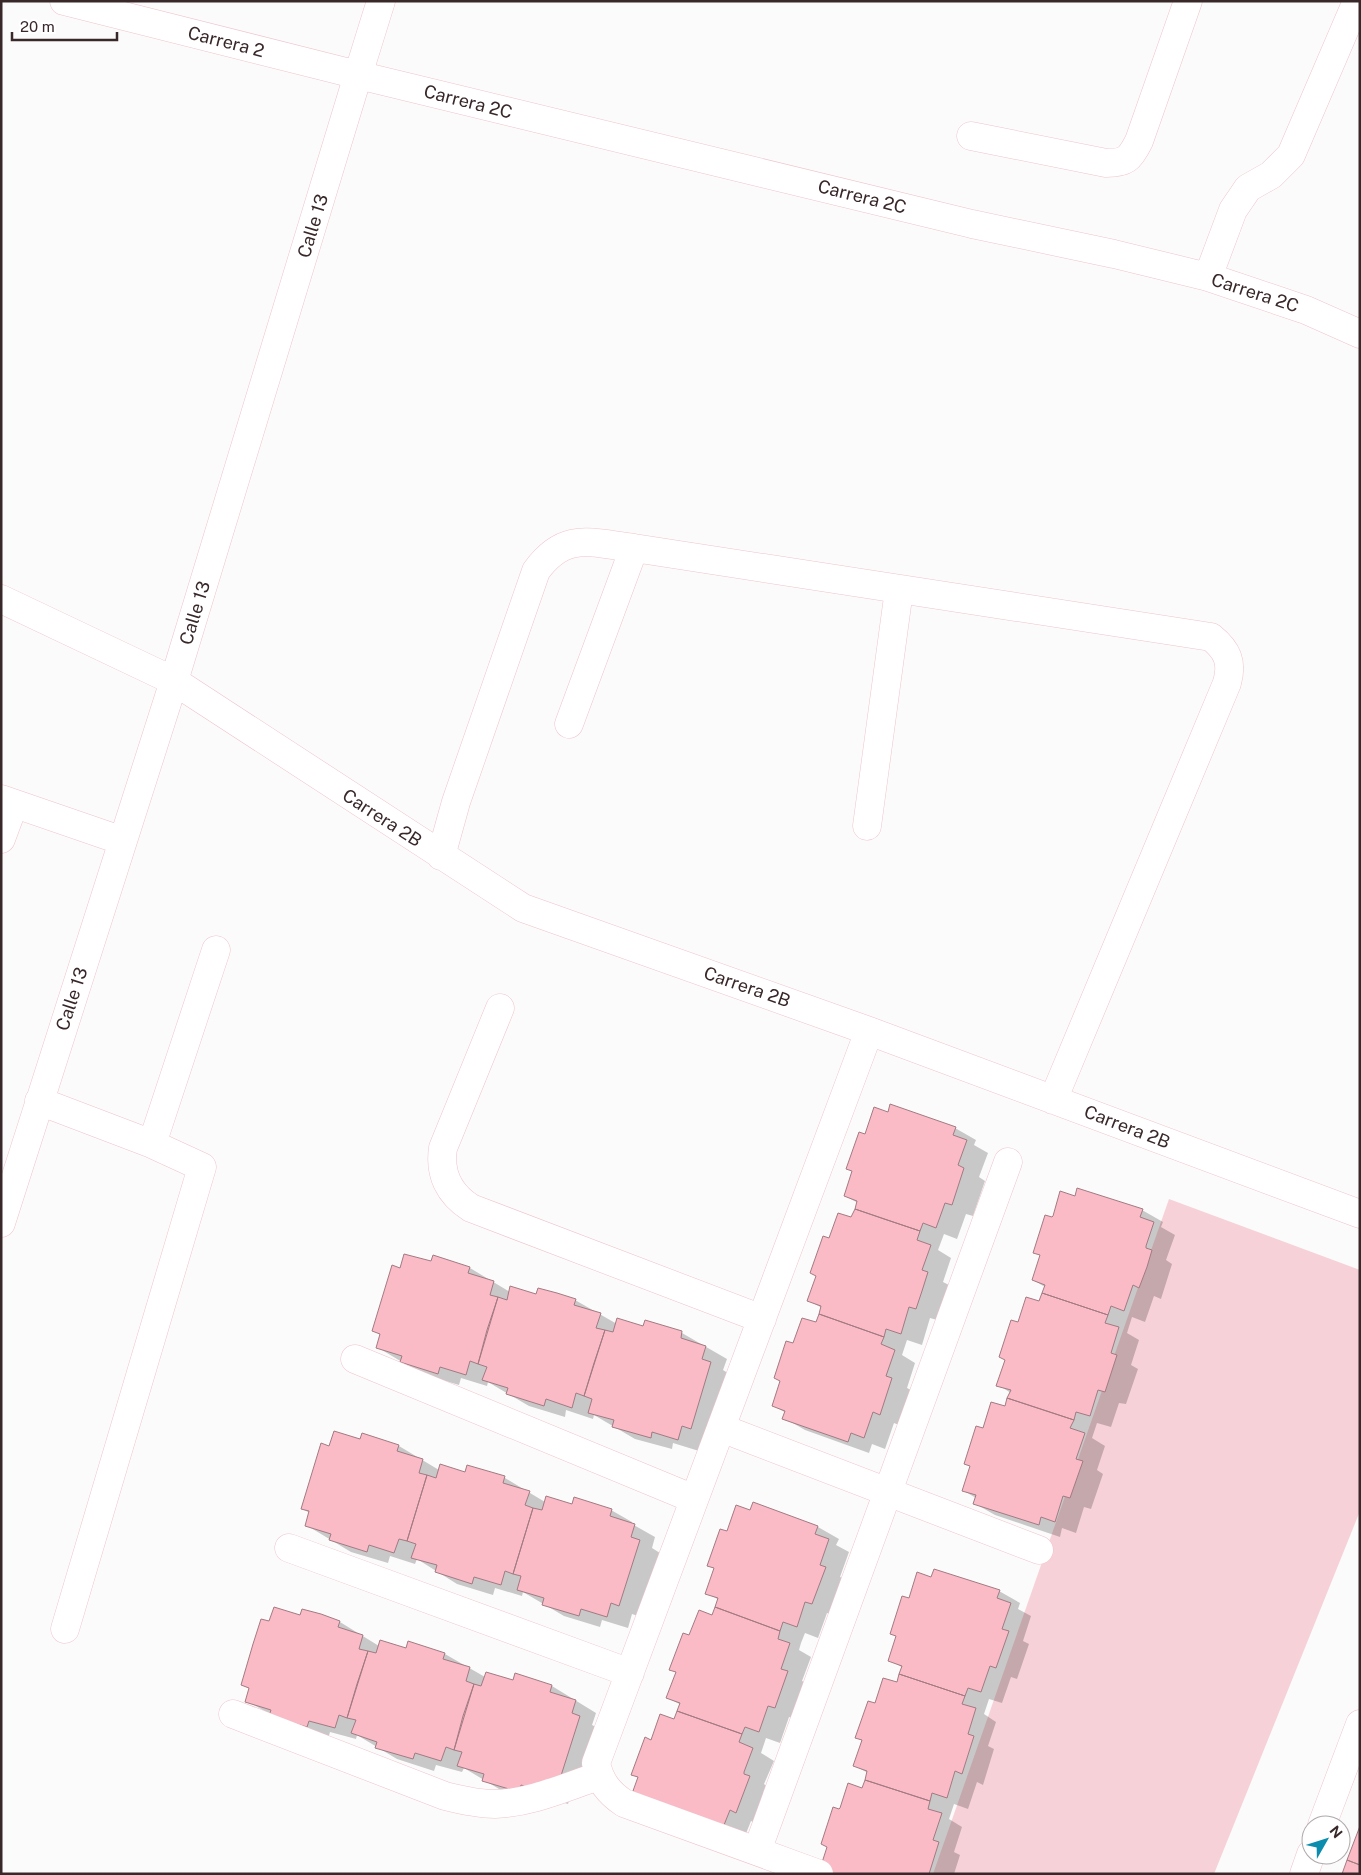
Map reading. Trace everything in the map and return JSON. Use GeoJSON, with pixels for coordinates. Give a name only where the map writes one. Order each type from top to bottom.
{"type":"FeatureCollection","features":[{"type":"Feature","properties":{"kind":"street","name":"Carrera 2"},"geometry":{"type":"LineString","coordinates":[[64,1],[358,75]]}},
{"type":"Feature","properties":{"kind":"street","name":"Calle 13"},"geometry":{"type":"LineString","coordinates":[[2,1216],[174,681],[382,1]]}},
{"type":"Feature","properties":{"kind":"street"},"geometry":{"type":"LineString","coordinates":[[971,136],[1106,163],[1121,163],[1132,155],[1139,141],[1188,1]]}},
{"type":"Feature","properties":{"kind":"street"},"geometry":{"type":"LineString","coordinates":[[1208,277],[1233,210],[1248,188],[1271,176],[1291,155],[1357,1]]}},
{"type":"Feature","properties":{"kind":"street","name":"Carrera 2C"},"geometry":{"type":"LineString","coordinates":[[358,75],[963,222],[1114,254],[1208,277],[1306,310],[1360,334]]}},
{"type":"Feature","properties":{"kind":"street"},"geometry":{"type":"LineString","coordinates":[[441,856],[456,802],[536,571],[554,551],[575,543],[586,542],[634,548],[1210,637],[1220,644],[1230,664],[1227,683],[1053,1100]]}},
{"type":"Feature","properties":{"kind":"street"},"geometry":{"type":"LineString","coordinates":[[569,724],[634,548]]}},
{"type":"Feature","properties":{"kind":"street"},"geometry":{"type":"LineString","coordinates":[[867,826],[899,590]]}},
{"type":"Feature","properties":{"kind":"street","name":"Carrera 2B"},"geometry":{"type":"LineString","coordinates":[[1,599],[174,681],[523,908],[869,1030],[1360,1214]]}},
{"type":"Feature","properties":{"kind":"street"},"geometry":{"type":"LineString","coordinates":[[1,839],[8,801],[123,841]]}},
{"type":"Feature","properties":{"kind":"street"},"geometry":{"type":"LineString","coordinates":[[152,1144],[216,950]]}},
{"type":"Feature","properties":{"kind":"street"},"geometry":{"type":"LineString","coordinates":[[500,1008],[443,1148],[441,1160],[443,1172],[453,1194],[471,1208],[762,1319]]}},
{"type":"Feature","properties":{"kind":"street"},"geometry":{"type":"LineString","coordinates":[[819,1874],[624,1803],[606,1788],[599,1776],[596,1763],[869,1030]]}},
{"type":"Feature","properties":{"kind":"street"},"geometry":{"type":"LineString","coordinates":[[39,1101],[152,1144],[202,1167],[65,1629]]}},
{"type":"Feature","properties":{"kind":"street"},"geometry":{"type":"LineString","coordinates":[[757,1851],[1008,1162]]}},
{"type":"Feature","properties":{"kind":"street"},"geometry":{"type":"LineString","coordinates":[[355,1359],[694,1499]]}},
{"type":"Feature","properties":{"kind":"street"},"geometry":{"type":"LineString","coordinates":[[721,1428],[1039,1550]]}},
{"type":"Feature","properties":{"kind":"street"},"geometry":{"type":"LineString","coordinates":[[289,1548],[630,1673]]}},
{"type":"Feature","properties":{"kind":"street"},"geometry":{"type":"LineString","coordinates":[[233,1714],[445,1796],[469,1802],[493,1804],[531,1799],[599,1776]]}},
{"type":"Feature","properties":{"kind":"street"},"geometry":{"type":"LineString","coordinates":[[1326,1815],[1358,1732]]}},
{"type":"Feature","properties":{"kind":"shaded area"},"geometry":{"type":"Polygon","coordinates":[[[1169,1199],[1360,1270],[1360,1511],[1214,1874],[933,1874],[1169,1199]]]}},
{"type":"Feature","properties":{"kind":"building"},"geometry":{"type":"Polygon","coordinates":[[[890,1104],[956,1127],[953,1135],[967,1140],[958,1165],[964,1168],[952,1205],[945,1203],[936,1228],[923,1223],[920,1231],[855,1209],[857,1201],[844,1196],[852,1171],[846,1169],[859,1132],[865,1134],[874,1107],[888,1112],[890,1104]]]}},
{"type":"Feature","properties":{"kind":"building"},"geometry":{"type":"Polygon","coordinates":[[[1077,1188],[1143,1209],[1140,1217],[1154,1222],[1146,1246],[1146,1248],[1152,1250],[1147,1267],[1139,1288],[1133,1285],[1124,1311],[1111,1306],[1108,1315],[1042,1293],[1045,1285],[1032,1280],[1040,1255],[1033,1253],[1045,1215],[1053,1216],[1060,1191],[1075,1196],[1077,1188]]]}},
{"type":"Feature","properties":{"kind":"building"},"geometry":{"type":"Polygon","coordinates":[[[855,1209],[920,1231],[917,1240],[931,1245],[922,1270],[928,1272],[916,1309],[909,1307],[901,1334],[886,1329],[884,1337],[819,1314],[821,1306],[807,1301],[816,1276],[810,1273],[823,1236],[829,1238],[838,1213],[851,1217],[855,1209]]]}},
{"type":"Feature","properties":{"kind":"building"},"geometry":{"type":"Polygon","coordinates":[[[404,1254],[431,1261],[433,1255],[470,1267],[468,1273],[494,1281],[490,1295],[498,1297],[478,1364],[470,1361],[466,1375],[440,1367],[438,1374],[400,1362],[402,1356],[376,1348],[380,1334],[372,1331],[392,1265],[400,1268],[404,1254]]]}},
{"type":"Feature","properties":{"kind":"building"},"geometry":{"type":"Polygon","coordinates":[[[510,1286],[536,1294],[538,1288],[557,1293],[576,1299],[574,1305],[601,1313],[596,1328],[605,1330],[584,1396],[576,1393],[572,1408],[546,1399],[544,1406],[506,1394],[508,1388],[482,1380],[487,1367],[478,1364],[487,1330],[498,1297],[507,1300],[510,1286]]]}},
{"type":"Feature","properties":{"kind":"building"},"geometry":{"type":"Polygon","coordinates":[[[1042,1293],[1108,1315],[1105,1323],[1119,1327],[1111,1353],[1117,1355],[1105,1392],[1098,1390],[1090,1416],[1076,1412],[1074,1420],[1007,1398],[1011,1390],[996,1386],[1005,1360],[999,1357],[1011,1320],[1018,1322],[1026,1297],[1039,1301],[1042,1293]]]}},
{"type":"Feature","properties":{"kind":"building"},"geometry":{"type":"Polygon","coordinates":[[[819,1314],[884,1337],[881,1344],[895,1350],[886,1376],[892,1378],[880,1415],[873,1412],[864,1438],[851,1433],[848,1442],[782,1419],[785,1411],[772,1406],[780,1381],[774,1378],[786,1341],[793,1343],[802,1318],[816,1322],[819,1314]]]}},
{"type":"Feature","properties":{"kind":"building"},"geometry":{"type":"Polygon","coordinates":[[[617,1318],[643,1326],[645,1320],[682,1331],[681,1338],[706,1346],[702,1359],[711,1362],[691,1429],[682,1426],[678,1440],[652,1432],[651,1438],[612,1427],[614,1420],[588,1413],[592,1399],[584,1396],[594,1363],[605,1330],[613,1332],[617,1318]]]}},
{"type":"Feature","properties":{"kind":"building"},"geometry":{"type":"Polygon","coordinates":[[[1007,1398],[1074,1420],[1070,1428],[1085,1433],[1076,1459],[1083,1461],[1070,1498],[1063,1496],[1055,1522],[1041,1517],[1039,1525],[973,1504],[976,1495],[962,1491],[970,1466],[964,1464],[976,1426],[983,1428],[991,1402],[1005,1406],[1007,1398]]]}},
{"type":"Feature","properties":{"kind":"building"},"geometry":{"type":"Polygon","coordinates":[[[334,1431],[360,1439],[362,1433],[399,1445],[397,1451],[423,1459],[419,1473],[427,1475],[407,1541],[399,1539],[394,1553],[369,1545],[367,1552],[329,1540],[331,1534],[305,1526],[309,1511],[301,1509],[321,1443],[329,1446],[334,1431]]]}},
{"type":"Feature","properties":{"kind":"building"},"geometry":{"type":"Polygon","coordinates":[[[440,1464],[465,1472],[467,1465],[505,1476],[503,1483],[530,1491],[525,1505],[533,1508],[513,1574],[505,1571],[501,1585],[474,1577],[472,1584],[435,1572],[437,1565],[411,1558],[416,1544],[407,1541],[427,1475],[436,1478],[440,1464]]]}},
{"type":"Feature","properties":{"kind":"building"},"geometry":{"type":"Polygon","coordinates":[[[546,1496],[572,1504],[574,1497],[612,1509],[610,1516],[635,1524],[631,1537],[640,1540],[619,1606],[611,1603],[607,1617],[581,1609],[579,1616],[542,1605],[544,1598],[517,1590],[521,1576],[513,1574],[533,1508],[542,1510],[546,1496]]]}},
{"type":"Feature","properties":{"kind":"building"},"geometry":{"type":"Polygon","coordinates":[[[753,1502],[818,1526],[815,1534],[829,1539],[820,1565],[826,1567],[812,1604],[805,1602],[797,1627],[783,1622],[780,1631],[715,1607],[718,1598],[705,1594],[714,1568],[707,1566],[720,1529],[727,1531],[736,1505],[750,1510],[753,1502]]]}},
{"type":"Feature","properties":{"kind":"building"},"geometry":{"type":"Polygon","coordinates":[[[934,1569],[1000,1590],[997,1598],[1011,1603],[1002,1629],[1009,1631],[996,1668],[990,1666],[981,1692],[968,1688],[965,1696],[899,1674],[902,1666],[888,1661],[896,1636],[890,1634],[902,1596],[909,1598],[917,1572],[931,1577],[934,1569]]]}},
{"type":"Feature","properties":{"kind":"building"},"geometry":{"type":"Polygon","coordinates":[[[274,1607],[300,1615],[302,1609],[321,1614],[340,1621],[338,1627],[363,1635],[359,1649],[368,1651],[347,1718],[339,1715],[335,1728],[309,1721],[307,1727],[269,1716],[271,1710],[245,1702],[249,1688],[241,1685],[253,1644],[261,1619],[269,1621],[274,1607]]]}},
{"type":"Feature","properties":{"kind":"building"},"geometry":{"type":"Polygon","coordinates":[[[715,1607],[780,1631],[778,1639],[790,1643],[781,1669],[788,1671],[775,1708],[768,1706],[759,1732],[745,1727],[742,1734],[677,1711],[680,1703],[666,1698],[676,1672],[669,1670],[683,1633],[689,1635],[699,1610],[712,1615],[715,1607]]]}},
{"type":"Feature","properties":{"kind":"building"},"geometry":{"type":"Polygon","coordinates":[[[380,1640],[406,1648],[408,1641],[445,1653],[443,1659],[470,1667],[466,1681],[474,1684],[454,1750],[446,1747],[441,1761],[415,1753],[413,1759],[375,1748],[377,1742],[351,1733],[356,1720],[347,1718],[357,1684],[368,1651],[376,1653],[380,1640]]]}},
{"type":"Feature","properties":{"kind":"building"},"geometry":{"type":"Polygon","coordinates":[[[486,1672],[513,1680],[515,1673],[552,1685],[550,1692],[576,1700],[572,1713],[580,1716],[559,1782],[547,1793],[521,1785],[519,1792],[482,1781],[484,1774],[457,1766],[462,1752],[454,1750],[463,1716],[474,1684],[481,1686],[486,1672]]]}},
{"type":"Feature","properties":{"kind":"building"},"geometry":{"type":"Polygon","coordinates":[[[899,1674],[965,1696],[962,1704],[976,1708],[968,1734],[974,1736],[962,1774],[955,1771],[947,1798],[932,1793],[930,1801],[865,1780],[867,1771],[853,1766],[862,1740],[855,1738],[868,1701],[875,1703],[883,1678],[897,1682],[899,1674]]]}},
{"type":"Feature","properties":{"kind":"building"},"geometry":{"type":"Polygon","coordinates":[[[677,1711],[742,1734],[739,1742],[753,1748],[744,1772],[744,1774],[750,1776],[736,1813],[730,1810],[720,1835],[629,1802],[638,1777],[631,1775],[645,1737],[651,1740],[660,1714],[674,1719],[677,1711]]]}},
{"type":"Feature","properties":{"kind":"building"},"geometry":{"type":"Polygon","coordinates":[[[865,1780],[930,1801],[928,1809],[942,1813],[933,1840],[939,1842],[929,1874],[824,1874],[819,1872],[827,1847],[821,1844],[833,1807],[840,1808],[848,1783],[862,1788],[865,1780]]]}},
{"type":"Feature","properties":{"kind":"building"},"geometry":{"type":"Polygon","coordinates":[[[1360,1826],[1360,1865],[1351,1862],[1351,1850],[1360,1826]]]}},
{"type":"Feature","properties":{"kind":"building"},"geometry":{"type":"Polygon","coordinates":[[[1351,1862],[1360,1865],[1360,1874],[1342,1874],[1345,1865],[1351,1865],[1351,1862]]]}}]}
